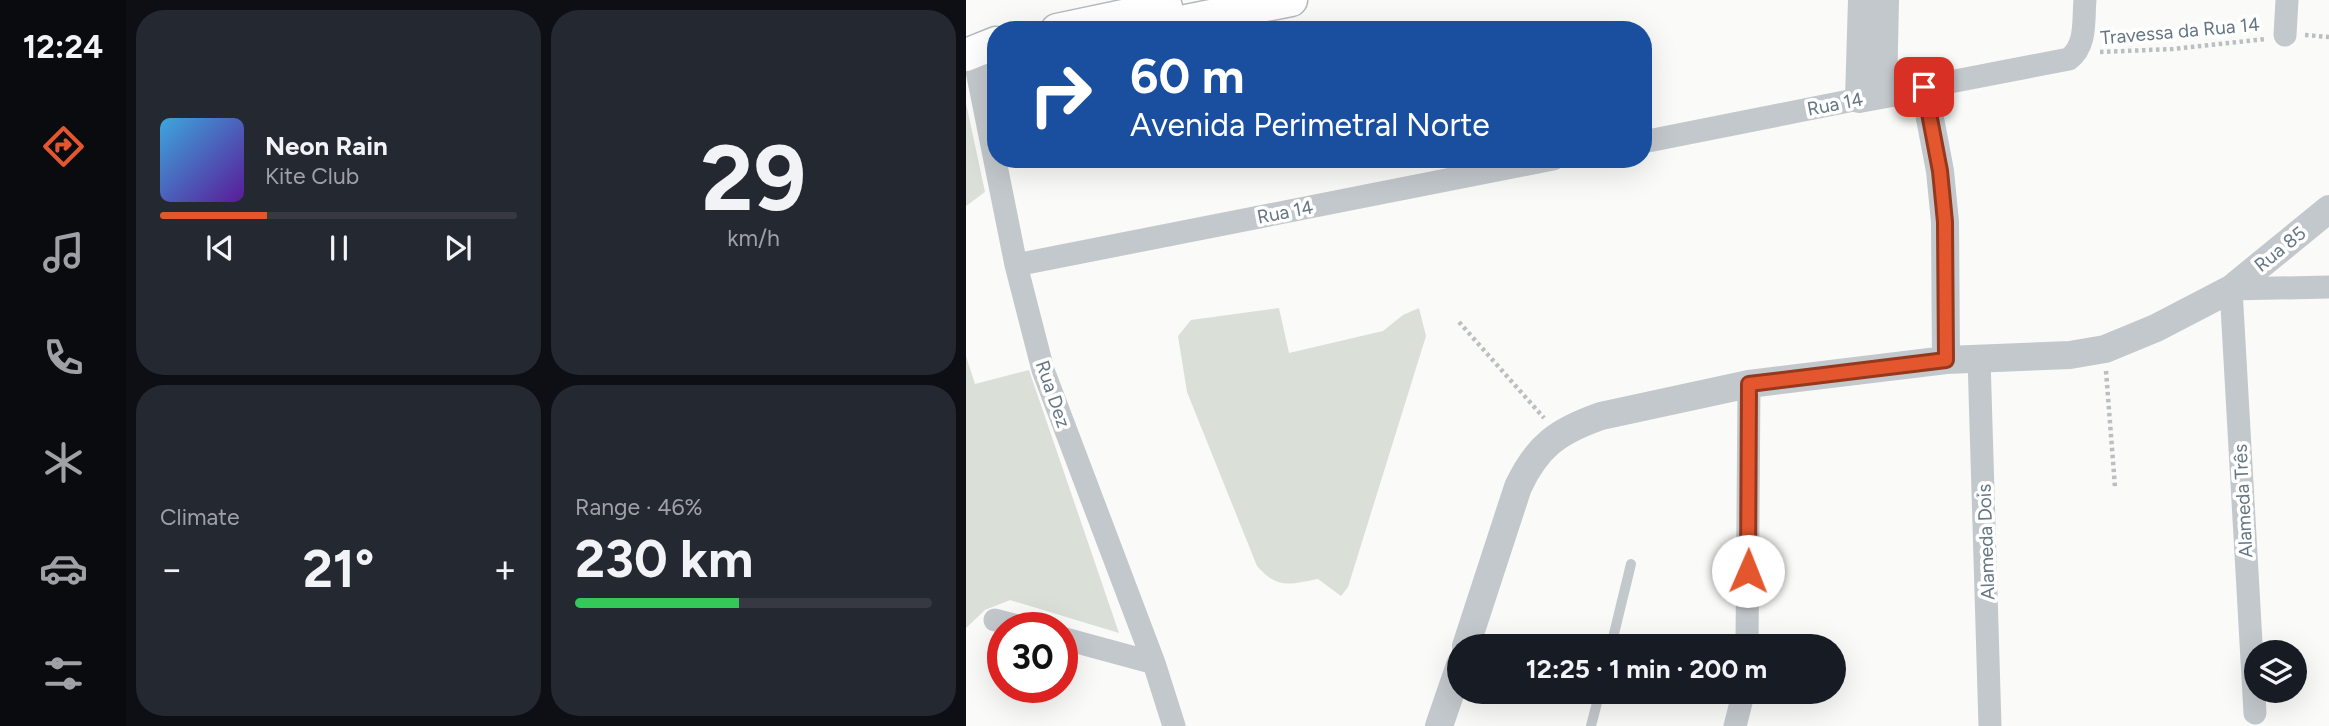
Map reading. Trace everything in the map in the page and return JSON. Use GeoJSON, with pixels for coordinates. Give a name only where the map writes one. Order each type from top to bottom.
{"type":"FeatureCollection","features":[{"type":"Feature","properties":{"kind":"main road"},"geometry":{"type":"LineString","coordinates":[[1107,21],[1201,4],[1292,0]]}},
{"type":"Feature","properties":{"kind":"main road"},"geometry":{"type":"LineString","coordinates":[[1162,21],[1201,4]]}},
{"type":"Feature","properties":{"kind":"street"},"geometry":{"type":"LineString","coordinates":[[1862,0],[1871,97]]}},
{"type":"Feature","properties":{"kind":"street"},"geometry":{"type":"LineString","coordinates":[[1871,97],[1885,0]]}},
{"type":"Feature","properties":{"kind":"street"},"geometry":{"type":"LineString","coordinates":[[2073,56],[2082,39],[2085,0]]}},
{"type":"Feature","properties":{"kind":"street"},"geometry":{"type":"LineString","coordinates":[[2285,35],[2287,0]]}},
{"type":"Feature","properties":{"kind":"street","name":"Rua Dez"},"geometry":{"type":"LineString","coordinates":[[979,56],[987,101]]}},
{"type":"Feature","properties":{"kind":"street","name":"Rua 14"},"geometry":{"type":"LineString","coordinates":[[1652,140],[2073,56]]}},
{"type":"Feature","properties":{"kind":"street"},"geometry":{"type":"LineString","coordinates":[[1924,87],[1940,171],[1945,222],[1946,360]]}},
{"type":"Feature","properties":{"kind":"street","name":"Rua Dez"},"geometry":{"type":"LineString","coordinates":[[999,168],[1016,265],[1043,370],[1154,663],[1174,726]]}},
{"type":"Feature","properties":{"kind":"street","name":"Rua 14"},"geometry":{"type":"LineString","coordinates":[[1016,265],[1507,168]]}},
{"type":"Feature","properties":{"kind":"street","name":"Rua 85"},"geometry":{"type":"LineString","coordinates":[[1470,634],[1518,487],[1528,467],[1540,450],[1577,424],[1601,416],[1749,384],[1946,360],[2070,355],[2105,349],[2156,328],[2231,289],[2329,209]]}},
{"type":"Feature","properties":{"kind":"street"},"geometry":{"type":"LineString","coordinates":[[2231,289],[2329,287]]}},
{"type":"Feature","properties":{"kind":"street","name":"Alameda Três"},"geometry":{"type":"LineString","coordinates":[[2231,289],[2255,713]]}},
{"type":"Feature","properties":{"kind":"street","name":"Alameda Dois"},"geometry":{"type":"LineString","coordinates":[[1979,358],[1990,726]]}},
{"type":"Feature","properties":{"kind":"street"},"geometry":{"type":"LineString","coordinates":[[1747,634],[1749,384]]}},
{"type":"Feature","properties":{"kind":"street"},"geometry":{"type":"LineString","coordinates":[[1078,642],[1154,663]]}},
{"type":"Feature","properties":{"kind":"street"},"geometry":{"type":"LineString","coordinates":[[1439,726],[1447,703]]}},
{"type":"Feature","properties":{"kind":"street"},"geometry":{"type":"LineString","coordinates":[[1735,726],[1741,704]]}},
{"type":"Feature","properties":{"kind":"lane"},"geometry":{"type":"LineString","coordinates":[[1614,634],[1631,564]]}},
{"type":"Feature","properties":{"kind":"lane"},"geometry":{"type":"LineString","coordinates":[[1591,726],[1597,704]]}},
{"type":"Feature","properties":{"kind":"path","name":"Travessa da Rua 14"},"geometry":{"type":"LineString","coordinates":[[2073,56],[2211,46],[2285,35]]}},
{"type":"Feature","properties":{"kind":"path"},"geometry":{"type":"LineString","coordinates":[[1460,322],[1558,435]]}},
{"type":"Feature","properties":{"kind":"path"},"geometry":{"type":"LineString","coordinates":[[2105,349],[2115,487]]}},
{"type":"Feature","properties":{"kind":"shaded area"},"geometry":{"type":"Polygon","coordinates":[[[966,103],[985,192],[966,206],[966,103]]]}},
{"type":"Feature","properties":{"kind":"shaded area"},"geometry":{"type":"Polygon","coordinates":[[[1279,308],[1289,353],[1383,331],[1403,315],[1419,308],[1426,336],[1348,587],[1341,596],[1318,579],[1278,582],[1264,574],[1257,566],[1187,392],[1178,336],[1191,320],[1279,308]]]}},
{"type":"Feature","properties":{"kind":"shaded area"},"geometry":{"type":"Polygon","coordinates":[[[966,356],[975,384],[1029,370],[1119,633],[1078,621],[1078,612],[1050,612],[1010,600],[985,610],[966,628],[966,356]]]}},
{"type":"Feature","properties":{"kind":"route"},"geometry":{"type":"LineString","coordinates":[[1748,571],[1749,384],[1946,360],[1945,222],[1940,171],[1924,87]]}}]}
